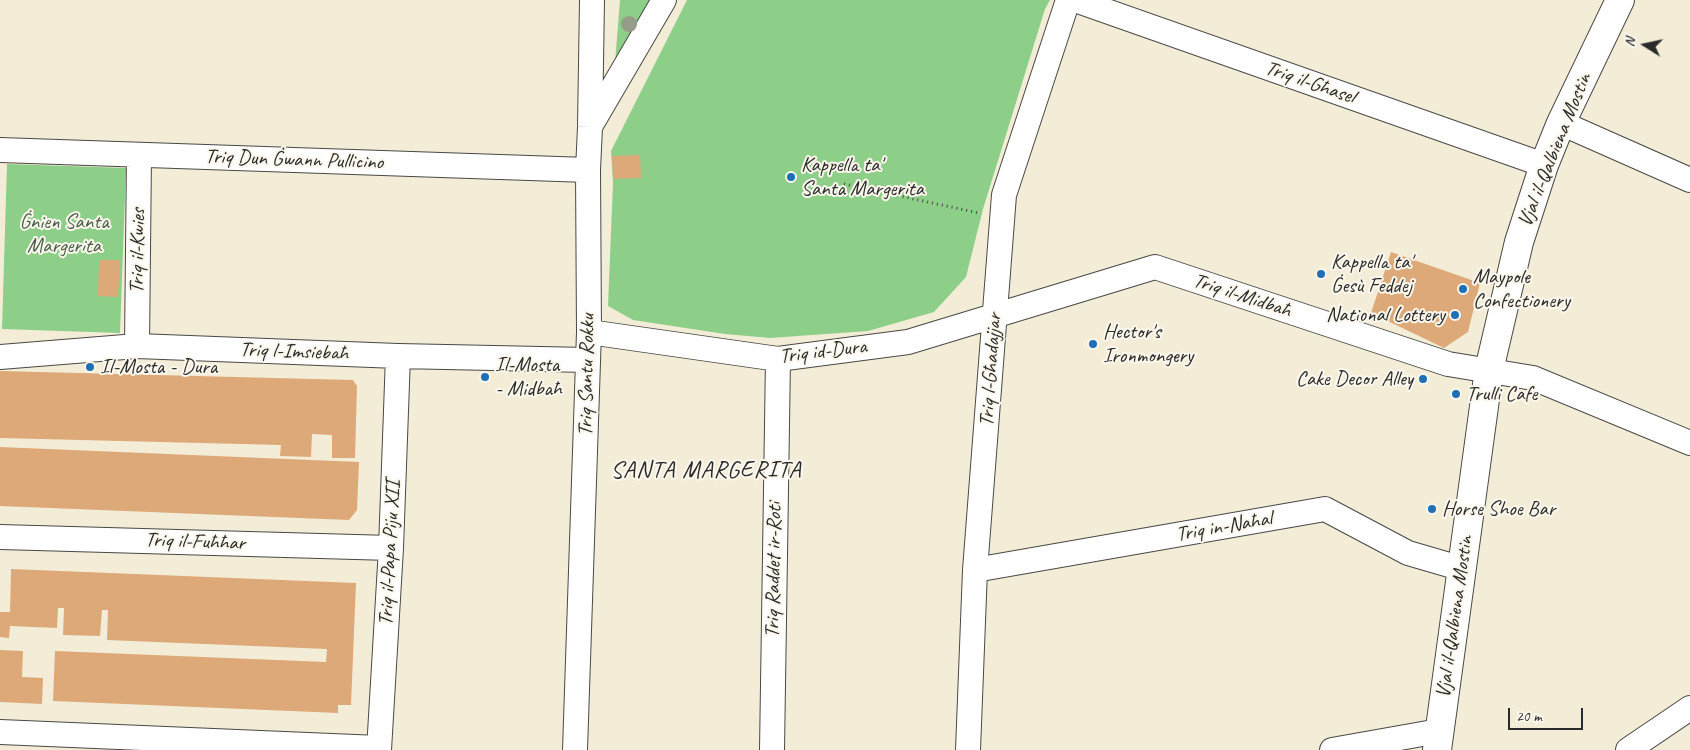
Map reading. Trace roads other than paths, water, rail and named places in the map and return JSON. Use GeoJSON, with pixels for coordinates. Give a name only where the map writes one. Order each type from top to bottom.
{"type":"FeatureCollection","features":[{"type":"Feature","properties":{"kind":"street","name":"Triq Santu Rokku"},"geometry":{"type":"LineString","coordinates":[[575,750],[589,332],[588,170],[592,0]]}},
{"type":"Feature","properties":{"kind":"street"},"geometry":{"type":"LineString","coordinates":[[590,127],[664,0]]}},
{"type":"Feature","properties":{"kind":"street","name":"Triq l-Għadajjar"},"geometry":{"type":"LineString","coordinates":[[968,750],[975,570],[1004,195],[1068,0]]}},
{"type":"Feature","properties":{"kind":"street","name":"Triq il-Għasel"},"geometry":{"type":"LineString","coordinates":[[1075,0],[1544,165]]}},
{"type":"Feature","properties":{"kind":"street","name":"Vjal il-Qalbiena Mostin"},"geometry":{"type":"LineString","coordinates":[[1438,741],[1463,569],[1488,370],[1519,242],[1544,165],[1561,124],[1620,0]]}},
{"type":"Feature","properties":{"kind":"street"},"geometry":{"type":"LineString","coordinates":[[1561,124],[1690,180]]}},
{"type":"Feature","properties":{"kind":"street","name":"Triq Dun Ġwann Pullicino"},"geometry":{"type":"LineString","coordinates":[[0,150],[588,170]]}},
{"type":"Feature","properties":{"kind":"street","name":"Triq il-Kwies"},"geometry":{"type":"LineString","coordinates":[[137,346],[139,155]]}},
{"type":"Feature","properties":{"kind":"street","name":"Triq il-Midbaħ"},"geometry":{"type":"LineString","coordinates":[[995,315],[1155,267],[1448,364],[1533,378],[1690,444]]}},
{"type":"Feature","properties":{"kind":"street","name":"Triq id-Dura"},"geometry":{"type":"LineString","coordinates":[[589,332],[778,359],[908,342],[995,315]]}},
{"type":"Feature","properties":{"kind":"street","name":"Triq l-Imsiebaħ"},"geometry":{"type":"LineString","coordinates":[[0,357],[137,346],[398,356],[588,360]]}},
{"type":"Feature","properties":{"kind":"street","name":"Triq il-Papa Piju XII"},"geometry":{"type":"LineString","coordinates":[[379,749],[391,548],[398,356]]}},
{"type":"Feature","properties":{"kind":"street","name":"Triq Raddet ir-Roti"},"geometry":{"type":"LineString","coordinates":[[772,750],[778,359]]}},
{"type":"Feature","properties":{"kind":"street","name":"Triq in-Naħal"},"geometry":{"type":"LineString","coordinates":[[975,570],[1325,509],[1408,552],[1463,569]]}},
{"type":"Feature","properties":{"kind":"street","name":"Triq il-Fuħħar"},"geometry":{"type":"LineString","coordinates":[[0,537],[391,548]]}},
{"type":"Feature","properties":{"kind":"street"},"geometry":{"type":"LineString","coordinates":[[1628,750],[1690,708]]}},
{"type":"Feature","properties":{"kind":"street"},"geometry":{"type":"LineString","coordinates":[[0,732],[379,749]]}},
{"type":"Feature","properties":{"kind":"street"},"geometry":{"type":"LineString","coordinates":[[1332,750],[1438,741]]}},
{"type":"Feature","properties":{"kind":"place","name":"Kappella ta' Santa Margerita"},"geometry":{"type":"Point","coordinates":[791,177]}},
{"type":"Feature","properties":{"kind":"place","name":"Kappella ta' Ġesù Feddej"},"geometry":{"type":"Point","coordinates":[1321,274]}},
{"type":"Feature","properties":{"kind":"place","name":"Maypole Confectionery"},"geometry":{"type":"Point","coordinates":[1463,289]}},
{"type":"Feature","properties":{"kind":"place","name":"National Lottery"},"geometry":{"type":"Point","coordinates":[1455,315]}},
{"type":"Feature","properties":{"kind":"place","name":"Hector's Ironmongery"},"geometry":{"type":"Point","coordinates":[1093,344]}},
{"type":"Feature","properties":{"kind":"place","name":"Il-Mosta - Dura"},"geometry":{"type":"Point","coordinates":[90,367]}},
{"type":"Feature","properties":{"kind":"place","name":"Il-Mosta - Midbaħ"},"geometry":{"type":"Point","coordinates":[485,377]}},
{"type":"Feature","properties":{"kind":"place","name":"Cake Decor Alley"},"geometry":{"type":"Point","coordinates":[1423,379]}},
{"type":"Feature","properties":{"kind":"place","name":"Trulli Cafe"},"geometry":{"type":"Point","coordinates":[1456,394]}},
{"type":"Feature","properties":{"kind":"place","name":"Horse Shoe Bar"},"geometry":{"type":"Point","coordinates":[1432,509]}},
{"type":"Feature","properties":{"kind":"district","name":"SANTA MARGERITA"},"geometry":{"type":"Point","coordinates":[706,471]}},
{"type":"Feature","properties":{"kind":"park label","name":"Ġnien Santa Margerita"},"geometry":{"type":"Point","coordinates":[64,234]}}]}
